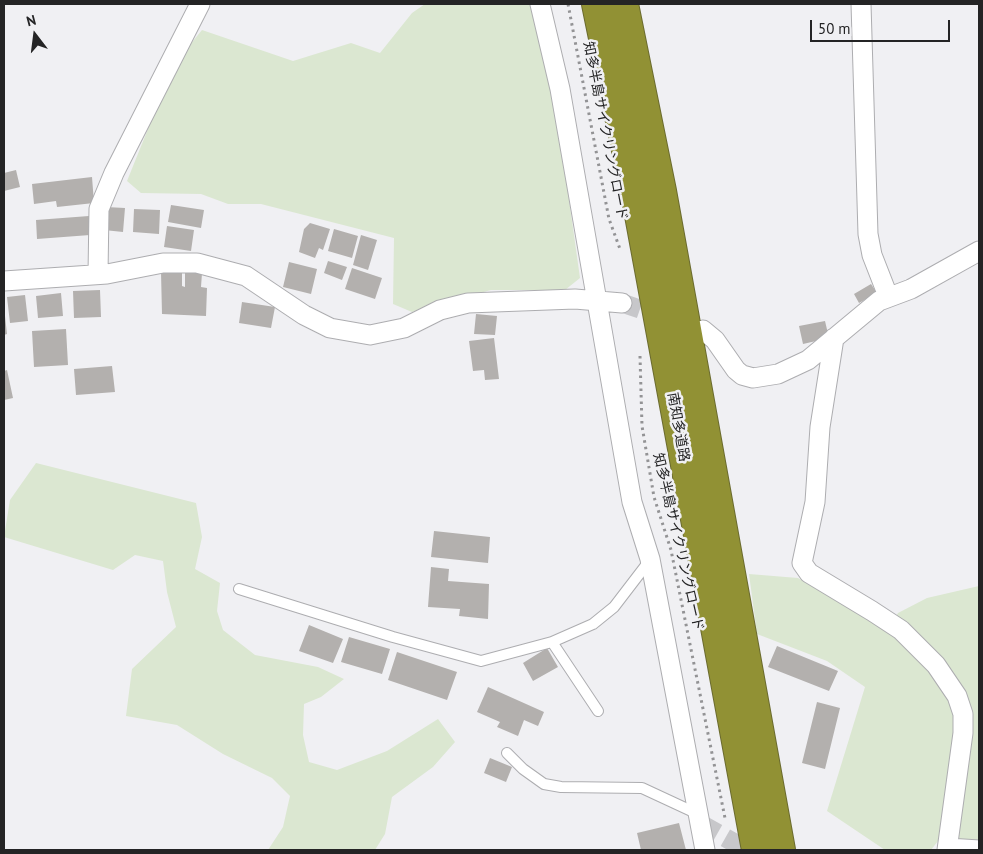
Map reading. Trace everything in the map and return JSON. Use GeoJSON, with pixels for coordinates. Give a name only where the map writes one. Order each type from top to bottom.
{"type":"FeatureCollection","features":[{"type":"Feature","properties":{"kind":"highway","name":"南知多道路"},"geometry":{"type":"LineString","coordinates":[[596,4],[636,199],[756,850]]}},
{"type":"Feature","properties":{"kind":"highway","name":"南知多道路"},"geometry":{"type":"LineString","coordinates":[[624,4],[666,210],[781,850]]}},
{"type":"Feature","properties":{"kind":"street"},"geometry":{"type":"LineString","coordinates":[[98,274],[99,209],[114,173],[200,4]]}},
{"type":"Feature","properties":{"kind":"street"},"geometry":{"type":"LineString","coordinates":[[540,4],[560,89],[632,502],[650,559],[705,850]]}},
{"type":"Feature","properties":{"kind":"street"},"geometry":{"type":"LineString","coordinates":[[861,4],[868,234],[872,255],[888,296]]}},
{"type":"Feature","properties":{"kind":"street"},"geometry":{"type":"LineString","coordinates":[[703,330],[715,340],[736,370],[742,375],[753,378],[764,377],[794,368],[808,360],[868,309],[888,296],[911,289],[979,251]]}},
{"type":"Feature","properties":{"kind":"street"},"geometry":{"type":"LineString","coordinates":[[4,281],[98,274],[179,262],[223,269],[258,282],[304,315],[330,328],[370,335],[404,328],[440,310],[468,303],[575,299],[622,303]]}},
{"type":"Feature","properties":{"kind":"street"},"geometry":{"type":"LineString","coordinates":[[834,338],[820,427],[815,502],[802,562],[809,574],[901,630],[936,665],[957,696],[963,714],[963,733],[948,849],[979,850]]}},
{"type":"Feature","properties":{"kind":"lane"},"geometry":{"type":"LineString","coordinates":[[239,589],[393,637],[481,661],[552,642],[593,624],[607,613],[636,580],[650,559]]}},
{"type":"Feature","properties":{"kind":"lane"},"geometry":{"type":"LineString","coordinates":[[552,642],[598,711]]}},
{"type":"Feature","properties":{"kind":"lane"},"geometry":{"type":"LineString","coordinates":[[506,753],[522,769],[544,784],[561,787],[642,788],[699,815]]}},
{"type":"Feature","properties":{"kind":"path","name":"知多半島サイクリングロード"},"geometry":{"type":"LineString","coordinates":[[568,4],[609,219],[622,252]]}},
{"type":"Feature","properties":{"kind":"path","name":"知多半島サイクリングロード"},"geometry":{"type":"LineString","coordinates":[[640,350],[642,426],[654,497],[671,550],[726,822]]}},
{"type":"Feature","properties":{"kind":"green space"},"geometry":{"type":"Polygon","coordinates":[[[425,4],[530,4],[558,121],[580,278],[565,290],[491,290],[412,312],[393,304],[394,238],[261,204],[228,204],[201,194],[141,193],[127,181],[152,119],[184,52],[202,30],[293,61],[351,43],[380,53],[412,13],[425,4]]]}},
{"type":"Feature","properties":{"kind":"green space"},"geometry":{"type":"Polygon","coordinates":[[[36,463],[196,503],[202,537],[195,569],[220,583],[217,611],[223,630],[255,655],[318,667],[344,679],[321,697],[304,704],[303,735],[309,762],[337,770],[387,751],[438,719],[455,742],[433,767],[392,797],[385,834],[375,850],[268,850],[283,827],[290,796],[272,778],[223,754],[177,725],[126,716],[132,669],[176,627],[167,592],[163,561],[135,555],[113,570],[4,537],[10,500],[36,463]]]}},
{"type":"Feature","properties":{"kind":"green space"},"geometry":{"type":"Polygon","coordinates":[[[749,574],[798,578],[889,627],[898,613],[927,598],[979,586],[979,844],[938,841],[931,850],[885,850],[827,811],[865,687],[827,661],[757,634],[749,574]]]}},
{"type":"Feature","properties":{"kind":"building"},"geometry":{"type":"Polygon","coordinates":[[[16,170],[20,187],[4,191],[4,173],[16,170]]]}},
{"type":"Feature","properties":{"kind":"building"},"geometry":{"type":"Polygon","coordinates":[[[92,177],[94,203],[57,207],[56,201],[34,204],[32,184],[92,177]]]}},
{"type":"Feature","properties":{"kind":"building"},"geometry":{"type":"Polygon","coordinates":[[[171,205],[204,210],[201,228],[168,222],[171,205]]]}},
{"type":"Feature","properties":{"kind":"building"},"geometry":{"type":"Polygon","coordinates":[[[106,207],[125,208],[123,232],[104,230],[106,207]]]}},
{"type":"Feature","properties":{"kind":"building"},"geometry":{"type":"Polygon","coordinates":[[[134,209],[160,210],[159,234],[133,232],[134,209]]]}},
{"type":"Feature","properties":{"kind":"building"},"geometry":{"type":"Polygon","coordinates":[[[89,216],[90,235],[37,239],[36,220],[89,216]]]}},
{"type":"Feature","properties":{"kind":"building"},"geometry":{"type":"Polygon","coordinates":[[[310,223],[330,229],[323,250],[319,248],[315,258],[299,252],[304,229],[310,223]]]}},
{"type":"Feature","properties":{"kind":"building"},"geometry":{"type":"Polygon","coordinates":[[[167,226],[194,230],[191,251],[164,247],[167,226]]]}},
{"type":"Feature","properties":{"kind":"building"},"geometry":{"type":"Polygon","coordinates":[[[334,229],[358,236],[352,258],[328,251],[334,229]]]}},
{"type":"Feature","properties":{"kind":"building"},"geometry":{"type":"Polygon","coordinates":[[[361,235],[377,240],[368,270],[353,265],[361,235]]]}},
{"type":"Feature","properties":{"kind":"building"},"geometry":{"type":"Polygon","coordinates":[[[328,261],[347,267],[342,280],[324,273],[328,261]]]}},
{"type":"Feature","properties":{"kind":"building"},"geometry":{"type":"Polygon","coordinates":[[[289,262],[317,269],[311,294],[283,287],[289,262]]]}},
{"type":"Feature","properties":{"kind":"building"},"geometry":{"type":"Polygon","coordinates":[[[352,268],[382,278],[375,299],[345,289],[352,268]]]}},
{"type":"Feature","properties":{"kind":"building"},"geometry":{"type":"Polygon","coordinates":[[[161,272],[182,273],[182,286],[185,287],[185,272],[202,273],[201,287],[207,288],[206,316],[162,314],[161,272]]]}},
{"type":"Feature","properties":{"kind":"building"},"geometry":{"type":"Polygon","coordinates":[[[871,284],[877,293],[859,303],[854,294],[871,284]]]}},
{"type":"Feature","properties":{"kind":"building"},"geometry":{"type":"Polygon","coordinates":[[[100,290],[101,317],[74,318],[73,291],[100,290]]]}},
{"type":"Feature","properties":{"kind":"building"},"geometry":{"type":"Polygon","coordinates":[[[61,293],[63,316],[38,318],[36,296],[61,293]]]}},
{"type":"Feature","properties":{"kind":"building"},"geometry":{"type":"Polygon","coordinates":[[[25,295],[28,321],[10,323],[7,297],[25,295]]]}},
{"type":"Feature","properties":{"kind":"building"},"geometry":{"type":"Polygon","coordinates":[[[242,302],[275,307],[271,328],[239,323],[242,302]]]}},
{"type":"Feature","properties":{"kind":"building"},"geometry":{"type":"Polygon","coordinates":[[[4,307],[7,334],[4,335],[4,307]]]}},
{"type":"Feature","properties":{"kind":"building"},"geometry":{"type":"Polygon","coordinates":[[[476,314],[497,316],[495,335],[474,334],[476,314]]]}},
{"type":"Feature","properties":{"kind":"building"},"geometry":{"type":"Polygon","coordinates":[[[825,321],[829,338],[803,344],[799,326],[825,321]]]}},
{"type":"Feature","properties":{"kind":"building"},"geometry":{"type":"Polygon","coordinates":[[[66,329],[68,365],[34,367],[32,331],[66,329]]]}},
{"type":"Feature","properties":{"kind":"building"},"geometry":{"type":"Polygon","coordinates":[[[494,338],[499,379],[485,380],[484,370],[473,371],[469,341],[494,338]]]}},
{"type":"Feature","properties":{"kind":"building"},"geometry":{"type":"Polygon","coordinates":[[[112,366],[115,392],[76,395],[74,369],[112,366]]]}},
{"type":"Feature","properties":{"kind":"building"},"geometry":{"type":"Polygon","coordinates":[[[7,370],[13,398],[4,400],[4,371],[7,370]]]}},
{"type":"Feature","properties":{"kind":"building"},"geometry":{"type":"Polygon","coordinates":[[[434,531],[490,537],[488,563],[431,557],[434,531]]]}},
{"type":"Feature","properties":{"kind":"building"},"geometry":{"type":"Polygon","coordinates":[[[431,567],[449,569],[448,581],[489,584],[488,619],[459,616],[460,609],[428,607],[431,567]]]}},
{"type":"Feature","properties":{"kind":"building"},"geometry":{"type":"Polygon","coordinates":[[[309,625],[343,639],[333,663],[299,651],[309,625]]]}},
{"type":"Feature","properties":{"kind":"building"},"geometry":{"type":"Polygon","coordinates":[[[349,637],[390,649],[382,674],[341,662],[349,637]]]}},
{"type":"Feature","properties":{"kind":"building"},"geometry":{"type":"Polygon","coordinates":[[[777,646],[838,671],[829,691],[768,667],[777,646]]]}},
{"type":"Feature","properties":{"kind":"building"},"geometry":{"type":"Polygon","coordinates":[[[547,648],[558,667],[533,681],[523,663],[547,648]]]}},
{"type":"Feature","properties":{"kind":"building"},"geometry":{"type":"Polygon","coordinates":[[[397,652],[457,672],[447,700],[388,680],[397,652]]]}},
{"type":"Feature","properties":{"kind":"building"},"geometry":{"type":"Polygon","coordinates":[[[488,687],[544,712],[538,726],[524,720],[518,736],[497,727],[500,722],[477,712],[488,687]]]}},
{"type":"Feature","properties":{"kind":"building"},"geometry":{"type":"Polygon","coordinates":[[[817,702],[840,708],[825,769],[802,763],[817,702]]]}},
{"type":"Feature","properties":{"kind":"building"},"geometry":{"type":"Polygon","coordinates":[[[490,758],[512,767],[506,782],[484,773],[490,758]]]}},
{"type":"Feature","properties":{"kind":"building"},"geometry":{"type":"Polygon","coordinates":[[[679,823],[686,850],[641,850],[637,833],[679,823]]]}},
{"type":"Feature","properties":{"kind":"tunnel"},"geometry":{"type":"LineString","coordinates":[[622,303],[666,318]]}},
{"type":"Feature","properties":{"kind":"tunnel"},"geometry":{"type":"LineString","coordinates":[[701,824],[747,850]]}}]}
